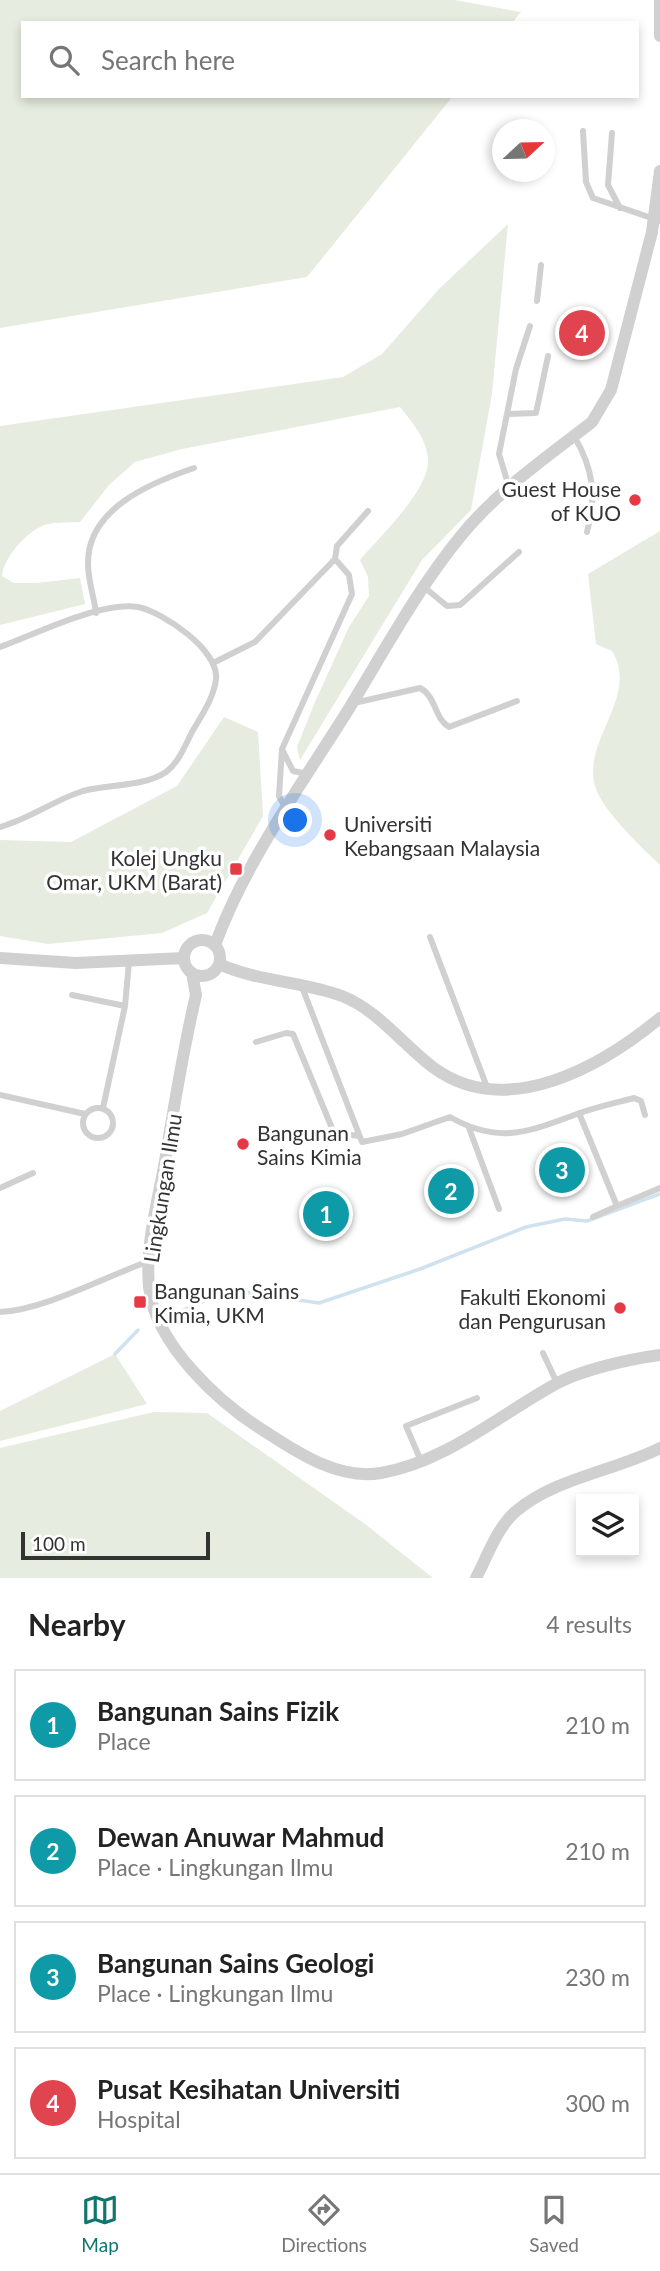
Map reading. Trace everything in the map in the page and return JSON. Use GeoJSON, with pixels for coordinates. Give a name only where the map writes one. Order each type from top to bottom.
{"type":"FeatureCollection","features":[{"type":"Feature","properties":{"kind":"street"},"geometry":{"type":"LineString","coordinates":[[660,0],[660,36]]}},
{"type":"Feature","properties":{"kind":"street"},"geometry":{"type":"LineString","coordinates":[[215,946],[249,873],[287,809],[424,587],[460,536],[509,487],[592,422],[611,390],[657,220],[660,170]]}},
{"type":"Feature","properties":{"kind":"street"},"geometry":{"type":"LineString","coordinates":[[205,940],[215,946],[220,954],[219,964],[208,975],[192,973],[184,958],[192,943],[205,940]]}},
{"type":"Feature","properties":{"kind":"street"},"geometry":{"type":"LineString","coordinates":[[0,958],[76,963],[184,958]]}},
{"type":"Feature","properties":{"kind":"street"},"geometry":{"type":"LineString","coordinates":[[219,964],[243,975],[302,985],[344,997],[380,1022],[442,1073],[488,1089],[557,1081],[593,1066],[630,1043],[660,1018]]}},
{"type":"Feature","properties":{"kind":"street","name":"Lingkungan Ilmu"},"geometry":{"type":"LineString","coordinates":[[192,973],[196,995],[185,1041],[149,1261],[149,1289],[156,1313],[181,1358],[251,1423],[290,1448],[349,1474],[379,1474],[421,1461],[471,1435],[557,1383],[638,1357],[660,1355]]}},
{"type":"Feature","properties":{"kind":"street"},"geometry":{"type":"LineString","coordinates":[[481,1575],[501,1531],[514,1513],[545,1493],[632,1462],[660,1448]]}},
{"type":"Feature","properties":{"kind":"lane"},"geometry":{"type":"LineString","coordinates":[[583,131],[589,191],[600,202],[657,220]]}},
{"type":"Feature","properties":{"kind":"lane"},"geometry":{"type":"LineString","coordinates":[[612,133],[608,185],[620,208]]}},
{"type":"Feature","properties":{"kind":"lane"},"geometry":{"type":"LineString","coordinates":[[537,301],[541,265]]}},
{"type":"Feature","properties":{"kind":"lane"},"geometry":{"type":"LineString","coordinates":[[509,487],[499,458],[516,369],[530,326]]}},
{"type":"Feature","properties":{"kind":"lane"},"geometry":{"type":"LineString","coordinates":[[508,414],[536,413],[548,356]]}},
{"type":"Feature","properties":{"kind":"lane"},"geometry":{"type":"LineString","coordinates":[[574,436],[588,459],[594,487],[587,533]]}},
{"type":"Feature","properties":{"kind":"lane"},"geometry":{"type":"LineString","coordinates":[[96,612],[88,562],[98,523],[126,500],[167,478],[194,468]]}},
{"type":"Feature","properties":{"kind":"lane"},"geometry":{"type":"LineString","coordinates":[[213,663],[255,642],[335,559],[337,546],[368,511]]}},
{"type":"Feature","properties":{"kind":"lane"},"geometry":{"type":"LineString","coordinates":[[424,587],[447,606],[460,605],[519,552]]}},
{"type":"Feature","properties":{"kind":"lane"},"geometry":{"type":"LineString","coordinates":[[287,809],[279,796],[282,749],[352,594],[349,575],[335,559]]}},
{"type":"Feature","properties":{"kind":"lane"},"geometry":{"type":"LineString","coordinates":[[0,647],[96,612],[132,607],[166,617],[188,633],[213,663],[216,677],[211,698],[168,770],[158,777],[86,790],[53,801],[27,817],[0,827]]}},
{"type":"Feature","properties":{"kind":"lane"},"geometry":{"type":"LineString","coordinates":[[352,703],[420,688],[428,692],[443,724],[449,727],[517,701]]}},
{"type":"Feature","properties":{"kind":"lane"},"geometry":{"type":"LineString","coordinates":[[282,749],[293,771],[309,774]]}},
{"type":"Feature","properties":{"kind":"lane"},"geometry":{"type":"LineString","coordinates":[[430,937],[488,1089]]}},
{"type":"Feature","properties":{"kind":"lane"},"geometry":{"type":"LineString","coordinates":[[103,1108],[125,1006],[129,962]]}},
{"type":"Feature","properties":{"kind":"lane"},"geometry":{"type":"LineString","coordinates":[[302,985],[362,1142],[450,1117],[469,1128],[498,1135],[537,1130],[579,1114],[638,1098],[645,1115]]}},
{"type":"Feature","properties":{"kind":"lane"},"geometry":{"type":"LineString","coordinates":[[72,995],[125,1006]]}},
{"type":"Feature","properties":{"kind":"lane"},"geometry":{"type":"LineString","coordinates":[[256,1042],[291,1032],[334,1133],[359,1136]]}},
{"type":"Feature","properties":{"kind":"lane"},"geometry":{"type":"LineString","coordinates":[[0,1095],[85,1114]]}},
{"type":"Feature","properties":{"kind":"lane"},"geometry":{"type":"LineString","coordinates":[[93,1108],[103,1108],[111,1114],[113,1124],[109,1133],[101,1138],[91,1136],[84,1129],[85,1114],[93,1108]]}},
{"type":"Feature","properties":{"kind":"lane"},"geometry":{"type":"LineString","coordinates":[[579,1114],[617,1206]]}},
{"type":"Feature","properties":{"kind":"lane"},"geometry":{"type":"LineString","coordinates":[[469,1128],[499,1209]]}},
{"type":"Feature","properties":{"kind":"lane"},"geometry":{"type":"LineString","coordinates":[[0,1188],[33,1174]]}},
{"type":"Feature","properties":{"kind":"lane"},"geometry":{"type":"LineString","coordinates":[[593,1217],[660,1188]]}},
{"type":"Feature","properties":{"kind":"lane"},"geometry":{"type":"LineString","coordinates":[[0,1312],[48,1303],[85,1285],[149,1261]]}},
{"type":"Feature","properties":{"kind":"lane"},"geometry":{"type":"LineString","coordinates":[[638,1357],[660,1348]]}},
{"type":"Feature","properties":{"kind":"lane"},"geometry":{"type":"LineString","coordinates":[[543,1353],[557,1383]]}},
{"type":"Feature","properties":{"kind":"lane"},"geometry":{"type":"LineString","coordinates":[[421,1461],[406,1426],[477,1398]]}},
{"type":"Feature","properties":{"kind":"shaded area"},"geometry":{"type":"Polygon","coordinates":[[[0,0],[454,0],[521,12],[514,21],[21,21],[21,98],[451,98],[307,277],[0,328],[0,0]]]}},
{"type":"Feature","properties":{"kind":"shaded area"},"geometry":{"type":"Polygon","coordinates":[[[508,224],[492,394],[471,510],[422,560],[300,760],[297,747],[315,702],[349,627],[369,596],[368,577],[360,560],[413,498],[427,470],[428,458],[424,444],[400,407],[182,449],[135,462],[109,485],[80,522],[49,524],[34,530],[16,548],[3,569],[2,576],[14,583],[80,578],[85,604],[0,625],[0,426],[343,377],[382,354],[440,288],[508,224]]]}},
{"type":"Feature","properties":{"kind":"shaded area"},"geometry":{"type":"Polygon","coordinates":[[[660,531],[660,865],[613,817],[595,786],[593,769],[596,752],[615,701],[619,668],[612,651],[596,644],[588,574],[660,531]]]}},
{"type":"Feature","properties":{"kind":"shaded area"},"geometry":{"type":"Polygon","coordinates":[[[224,717],[258,732],[263,816],[207,913],[162,933],[48,944],[0,936],[0,840],[71,842],[177,786],[224,717]]]}},
{"type":"Feature","properties":{"kind":"shaded area"},"geometry":{"type":"Polygon","coordinates":[[[115,1354],[147,1404],[0,1441],[0,1411],[115,1354]]]}},
{"type":"Feature","properties":{"kind":"shaded area"},"geometry":{"type":"Polygon","coordinates":[[[154,1412],[207,1413],[365,1524],[433,1578],[0,1578],[0,1448],[154,1412]]]}},
{"type":"Feature","properties":{"kind":"waterway"},"geometry":{"type":"LineString","coordinates":[[181,1311],[230,1290],[319,1303],[420,1269],[526,1227],[565,1219],[587,1221],[660,1194]]}},
{"type":"Feature","properties":{"kind":"waterway"},"geometry":{"type":"LineString","coordinates":[[115,1354],[138,1330]]}},
{"type":"Feature","properties":{"kind":"place","name":"Pusat Kesihatan Universiti"},"geometry":{"type":"Point","coordinates":[582,333]}},
{"type":"Feature","properties":{"kind":"place","name":"Guest House of KUO"},"geometry":{"type":"Point","coordinates":[635,500]}},
{"type":"Feature","properties":{"kind":"place","name":"Universiti Kebangsaan Malaysia"},"geometry":{"type":"Point","coordinates":[330,835]}},
{"type":"Feature","properties":{"kind":"place","name":"Kolej Ungku Omar, UKM (Barat)"},"geometry":{"type":"Point","coordinates":[236,869]}},
{"type":"Feature","properties":{"kind":"place","name":"Bangunan Sains Kimia"},"geometry":{"type":"Point","coordinates":[243,1144]}},
{"type":"Feature","properties":{"kind":"place","name":"Bangunan Sains Geologi"},"geometry":{"type":"Point","coordinates":[562,1170]}},
{"type":"Feature","properties":{"kind":"place","name":"Dewan Anuwar Mahmud"},"geometry":{"type":"Point","coordinates":[451,1191]}},
{"type":"Feature","properties":{"kind":"place","name":"Bangunan Sains Fizik"},"geometry":{"type":"Point","coordinates":[326,1214]}},
{"type":"Feature","properties":{"kind":"place","name":"Bangunan Sains Kimia, UKM"},"geometry":{"type":"Point","coordinates":[140,1302]}},
{"type":"Feature","properties":{"kind":"place","name":"Fakulti Ekonomi dan Pengurusan"},"geometry":{"type":"Point","coordinates":[620,1308]}}]}
